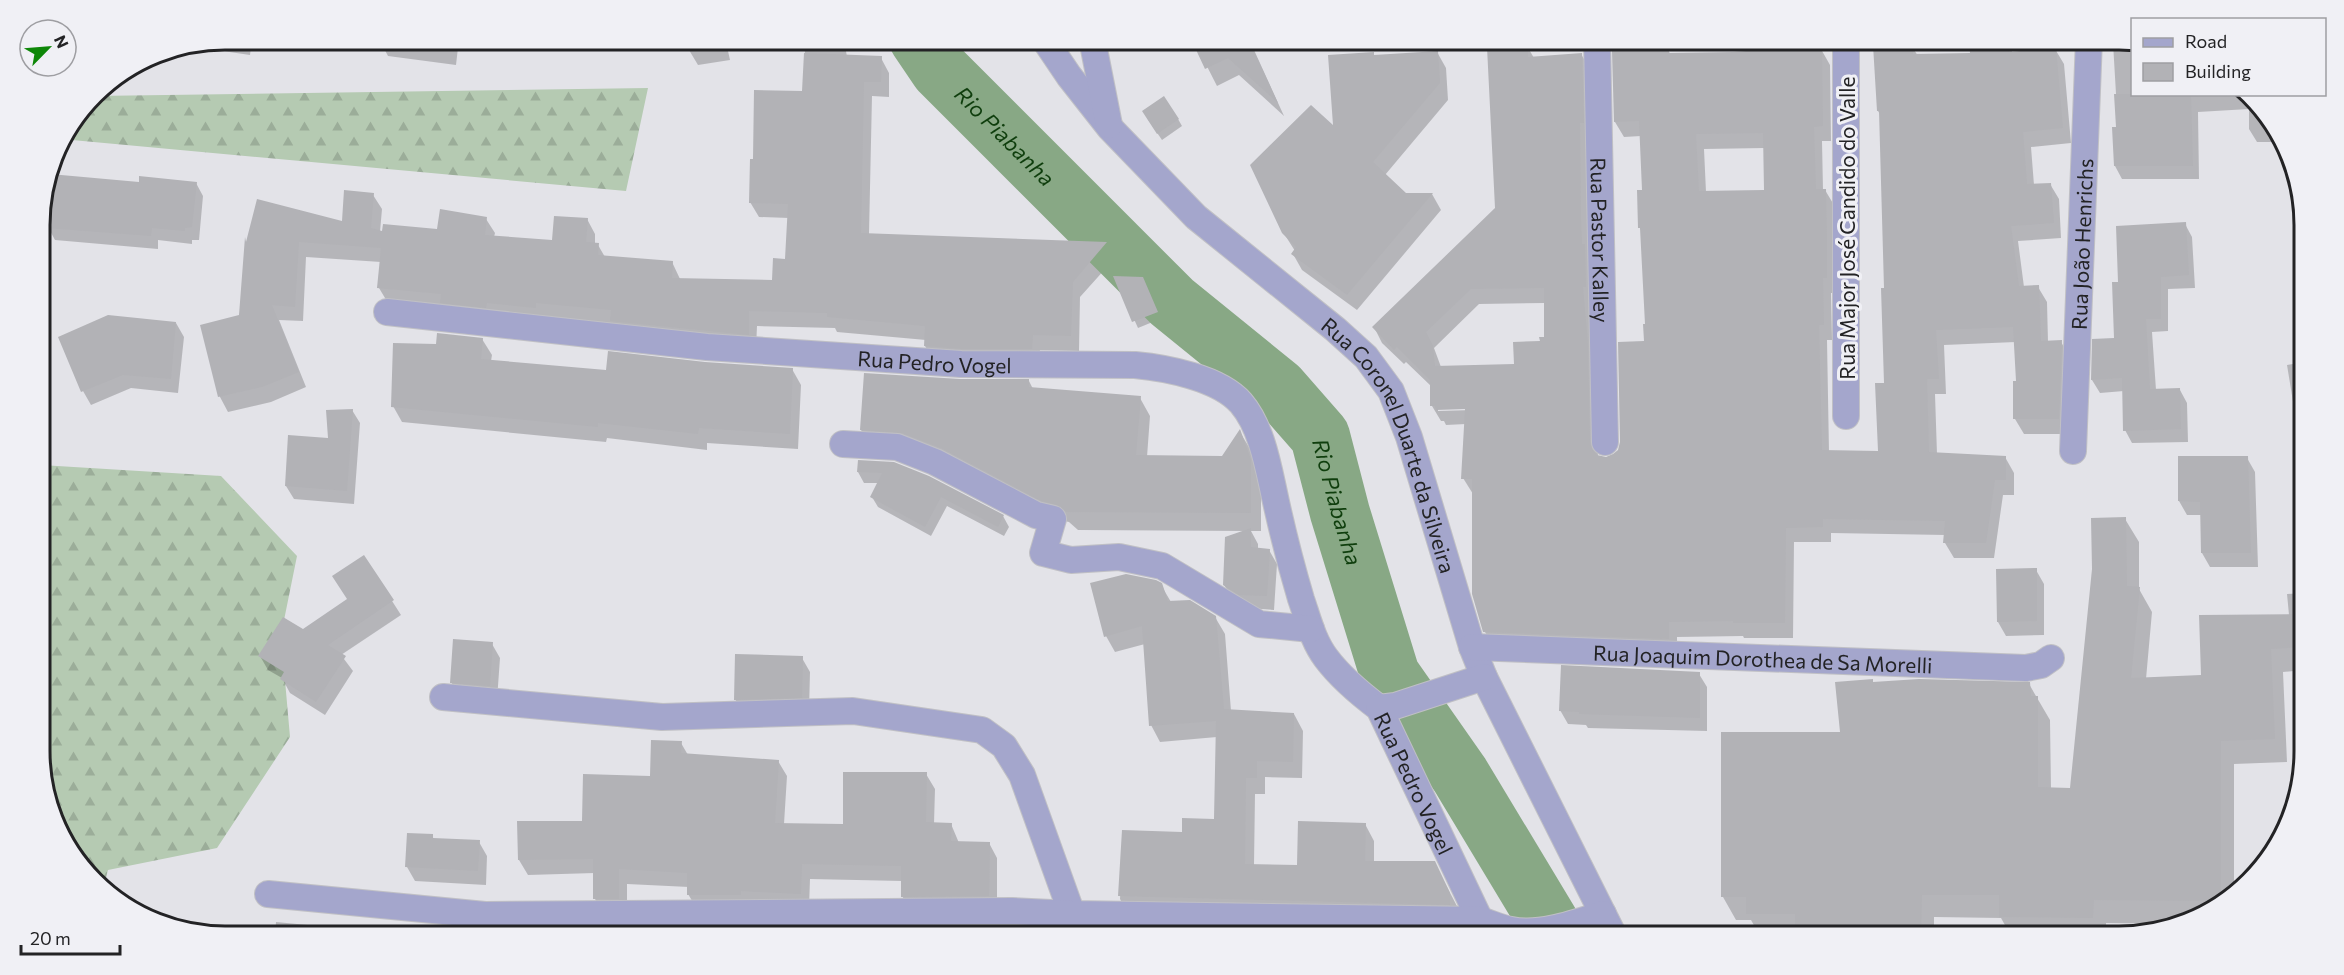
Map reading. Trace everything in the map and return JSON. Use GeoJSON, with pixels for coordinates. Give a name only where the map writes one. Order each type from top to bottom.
{"type":"FeatureCollection","features":[{"type":"Feature","properties":{"kind":"street","name":"Rua Coronel Duarte da Silveira"},"geometry":{"type":"LineString","coordinates":[[1051,50],[1110,128],[1196,217],[1335,329],[1366,357],[1391,391],[1409,437],[1473,647],[1473,680],[1608,925]]}},
{"type":"Feature","properties":{"kind":"street"},"geometry":{"type":"LineString","coordinates":[[1094,50],[1110,128]]}},
{"type":"Feature","properties":{"kind":"street","name":"Rua Pastor Kalley"},"geometry":{"type":"LineString","coordinates":[[1597,50],[1605,442]]}},
{"type":"Feature","properties":{"kind":"street","name":"Rua Major José Candido do Valle"},"geometry":{"type":"LineString","coordinates":[[1846,50],[1846,416]]}},
{"type":"Feature","properties":{"kind":"street","name":"Rua João Henrichs"},"geometry":{"type":"LineString","coordinates":[[2073,451],[2089,50]]}},
{"type":"Feature","properties":{"kind":"street","name":"Rua Pedro Vogel"},"geometry":{"type":"LineString","coordinates":[[387,312],[707,347],[961,364],[1135,365],[1163,368],[1193,376],[1219,387],[1240,403],[1258,432],[1285,545],[1311,629],[1324,656],[1348,685],[1387,707],[1480,920]]}},
{"type":"Feature","properties":{"kind":"street"},"geometry":{"type":"LineString","coordinates":[[843,444],[897,447],[935,462],[1036,515],[1053,519],[1043,552],[1071,560],[1119,557],[1161,566],[1259,624],[1311,629]]}},
{"type":"Feature","properties":{"kind":"street","name":"Rua Joaquim Dorothea de Sa Morelli"},"geometry":{"type":"LineString","coordinates":[[1473,647],[2026,669],[2051,658]]}},
{"type":"Feature","properties":{"kind":"street"},"geometry":{"type":"LineString","coordinates":[[1387,707],[1473,680]]}},
{"type":"Feature","properties":{"kind":"street"},"geometry":{"type":"LineString","coordinates":[[443,697],[662,717],[853,711],[982,730],[1004,746],[1022,776],[1072,914]]}},
{"type":"Feature","properties":{"kind":"street"},"geometry":{"type":"LineString","coordinates":[[268,894],[485,915],[1012,911],[1072,914],[1480,920],[1497,925]]}},
{"type":"Feature","properties":{"kind":"street"},"geometry":{"type":"LineString","coordinates":[[1569,925],[1608,925]]}},
{"type":"Feature","properties":{"kind":"green space"},"geometry":{"type":"Polygon","coordinates":[[[648,88],[626,191],[72,140],[93,109],[106,96],[648,88]]]}},
{"type":"Feature","properties":{"kind":"green space"},"geometry":{"type":"Polygon","coordinates":[[[50,466],[221,476],[297,556],[281,635],[290,737],[217,848],[108,870],[106,879],[79,848],[59,807],[51,773],[50,466]]]}},
{"type":"Feature","properties":{"kind":"building"},"geometry":{"type":"Polygon","coordinates":[[[1196,50],[1253,50],[1278,103],[1228,58],[1205,69],[1196,50]]]}},
{"type":"Feature","properties":{"kind":"building"},"geometry":{"type":"Polygon","coordinates":[[[1487,50],[1528,50],[1528,57],[1582,53],[1584,123],[1580,123],[1581,218],[1582,244],[1585,244],[1586,287],[1583,287],[1588,344],[1590,442],[1597,455],[1606,457],[1618,450],[1620,442],[1618,342],[1644,341],[1643,324],[1645,324],[1640,228],[1638,228],[1637,190],[1642,190],[1639,121],[1614,122],[1612,51],[1822,50],[1823,126],[1814,127],[1816,189],[1826,189],[1827,278],[1823,278],[1824,325],[1819,325],[1822,450],[1878,451],[1875,383],[1884,383],[1881,288],[1884,288],[1879,111],[1877,111],[1873,50],[1913,50],[1913,54],[1970,53],[1970,50],[2009,50],[2009,52],[2056,50],[2063,128],[2023,132],[2027,184],[2051,183],[2054,223],[2011,226],[2019,286],[2039,285],[2041,341],[2062,340],[2059,419],[2013,419],[2013,381],[2016,381],[2013,327],[1936,330],[1939,379],[1927,379],[1929,452],[2006,456],[2006,480],[1995,480],[1986,543],[1943,543],[1945,521],[1823,519],[1823,527],[1786,528],[1785,623],[1669,622],[1669,639],[1483,632],[1472,594],[1472,479],[1461,479],[1465,409],[1436,410],[1435,406],[1430,406],[1430,380],[1397,347],[1394,350],[1372,327],[1495,208],[1487,50]],[[1763,133],[1696,134],[1699,191],[1764,190],[1763,133]],[[1544,288],[1471,289],[1426,332],[1433,346],[1435,366],[1514,364],[1513,342],[1540,341],[1539,337],[1544,337],[1544,288]]]}},
{"type":"Feature","properties":{"kind":"building"},"geometry":{"type":"Polygon","coordinates":[[[1438,51],[1440,83],[1373,162],[1406,193],[1433,193],[1347,295],[1291,254],[1296,247],[1282,233],[1250,165],[1311,105],[1333,125],[1328,55],[1438,51]]]}},
{"type":"Feature","properties":{"kind":"building"},"geometry":{"type":"Polygon","coordinates":[[[804,53],[882,56],[881,82],[864,82],[861,233],[1107,242],[1073,282],[1071,336],[1033,335],[1032,349],[962,349],[924,346],[925,326],[827,317],[827,313],[749,311],[749,335],[610,321],[611,310],[536,303],[536,308],[487,303],[486,308],[440,303],[441,294],[377,288],[381,248],[299,242],[295,307],[272,305],[299,372],[262,387],[218,397],[200,325],[239,315],[245,237],[246,242],[257,199],[342,221],[344,190],[374,193],[371,228],[382,231],[383,224],[437,229],[440,209],[487,217],[485,235],[552,240],[554,216],[588,218],[586,242],[599,243],[598,255],[673,261],[672,278],[772,280],[773,258],[785,259],[788,204],[749,203],[750,159],[753,159],[754,90],[802,91],[804,53]]]}},
{"type":"Feature","properties":{"kind":"building"},"geometry":{"type":"Polygon","coordinates":[[[2114,94],[2191,96],[2193,166],[2114,166],[2112,127],[2116,127],[2114,94]]]}},
{"type":"Feature","properties":{"kind":"building"},"geometry":{"type":"Polygon","coordinates":[[[1164,96],[1179,119],[1157,134],[1142,111],[1164,96]]]}},
{"type":"Feature","properties":{"kind":"building"},"geometry":{"type":"Polygon","coordinates":[[[57,175],[139,182],[139,176],[197,182],[192,227],[185,228],[185,231],[152,228],[151,236],[50,228],[50,213],[57,175]]]}},
{"type":"Feature","properties":{"kind":"building"},"geometry":{"type":"Polygon","coordinates":[[[2186,222],[2189,275],[2161,277],[2161,319],[2146,319],[2150,389],[2180,388],[2181,429],[2123,431],[2122,378],[2091,380],[2092,339],[2114,338],[2112,282],[2118,282],[2116,226],[2186,222]]]}},
{"type":"Feature","properties":{"kind":"building"},"geometry":{"type":"Polygon","coordinates":[[[1113,276],[1143,277],[1158,312],[1132,322],[1113,276]]]}},
{"type":"Feature","properties":{"kind":"building"},"geometry":{"type":"Polygon","coordinates":[[[108,315],[176,322],[171,379],[123,375],[81,392],[58,337],[108,315]]]}},
{"type":"Feature","properties":{"kind":"building"},"geometry":{"type":"Polygon","coordinates":[[[437,333],[483,338],[481,359],[606,370],[608,351],[705,362],[793,368],[790,434],[699,428],[698,434],[598,423],[598,427],[391,407],[393,343],[436,344],[437,333]]]}},
{"type":"Feature","properties":{"kind":"building"},"geometry":{"type":"Polygon","coordinates":[[[864,373],[960,379],[1029,379],[1029,387],[1141,396],[1136,455],[1222,456],[1240,429],[1251,460],[1251,513],[1066,512],[1057,505],[1041,501],[941,448],[902,433],[860,430],[864,373]]]}},
{"type":"Feature","properties":{"kind":"building"},"geometry":{"type":"Polygon","coordinates":[[[353,409],[347,491],[285,486],[288,435],[328,438],[326,410],[353,409]]]}},
{"type":"Feature","properties":{"kind":"building"},"geometry":{"type":"Polygon","coordinates":[[[2178,456],[2248,456],[2251,553],[2201,553],[2200,502],[2178,501],[2178,456]]]}},
{"type":"Feature","properties":{"kind":"building"},"geometry":{"type":"Polygon","coordinates":[[[858,460],[894,462],[929,476],[1004,515],[998,527],[941,497],[925,527],[870,497],[882,473],[857,472],[858,460]]]}},
{"type":"Feature","properties":{"kind":"building"},"geometry":{"type":"Polygon","coordinates":[[[2126,517],[2127,586],[2140,587],[2131,678],[2201,675],[2199,615],[2294,614],[2294,648],[2271,649],[2275,739],[2221,741],[2221,892],[2209,901],[2094,900],[2093,918],[1999,917],[1999,895],[1922,895],[1921,925],[1795,925],[1795,914],[1746,914],[1746,897],[1721,897],[1721,732],[1840,732],[1835,682],[1919,679],[2030,682],[2031,696],[2038,696],[2038,787],[2070,788],[2092,569],[2091,518],[2126,517]]]}},
{"type":"Feature","properties":{"kind":"building"},"geometry":{"type":"Polygon","coordinates":[[[1251,528],[1251,547],[1270,549],[1267,596],[1239,595],[1223,585],[1225,537],[1251,528]]]}},
{"type":"Feature","properties":{"kind":"building"},"geometry":{"type":"Polygon","coordinates":[[[364,555],[394,600],[328,645],[346,656],[316,702],[280,679],[284,672],[258,656],[283,617],[303,629],[347,599],[332,576],[364,555]]]}},
{"type":"Feature","properties":{"kind":"building"},"geometry":{"type":"Polygon","coordinates":[[[2037,568],[2037,621],[1997,622],[1996,569],[2037,568]]]}},
{"type":"Feature","properties":{"kind":"building"},"geometry":{"type":"Polygon","coordinates":[[[1126,574],[1156,580],[1162,583],[1168,601],[1190,600],[1216,616],[1224,709],[1294,713],[1293,762],[1257,761],[1257,778],[1246,778],[1245,864],[1297,865],[1298,821],[1366,823],[1365,861],[1435,861],[1450,893],[1450,905],[1118,896],[1122,830],[1182,832],[1182,818],[1214,819],[1216,721],[1149,726],[1142,626],[1104,637],[1090,583],[1126,574]]]}},
{"type":"Feature","properties":{"kind":"building"},"geometry":{"type":"Polygon","coordinates":[[[453,639],[493,642],[490,686],[450,683],[453,639]]]}},
{"type":"Feature","properties":{"kind":"building"},"geometry":{"type":"Polygon","coordinates":[[[735,654],[803,656],[802,698],[734,700],[735,654]]]}},
{"type":"Feature","properties":{"kind":"building"},"geometry":{"type":"Polygon","coordinates":[[[1561,665],[1700,672],[1700,718],[1579,714],[1579,712],[1559,711],[1561,665]]]}},
{"type":"Feature","properties":{"kind":"building"},"geometry":{"type":"Polygon","coordinates":[[[651,740],[682,741],[681,753],[779,760],[775,823],[843,824],[843,772],[927,772],[926,822],[952,823],[951,841],[990,842],[989,896],[901,897],[901,866],[802,864],[801,894],[741,891],[741,895],[687,895],[687,873],[619,869],[619,899],[593,899],[593,859],[518,860],[517,821],[582,821],[583,774],[650,776],[651,740]]]}},
{"type":"Feature","properties":{"kind":"building"},"geometry":{"type":"Polygon","coordinates":[[[407,833],[433,834],[433,838],[480,840],[478,871],[405,867],[407,833]]]}},
{"type":"Feature","properties":{"kind":"waterway","name":"Rio Piabanha"},"geometry":{"type":"LineString","coordinates":[[926,50],[940,70],[1172,302],[1278,388],[1320,436],[1340,513],[1390,675],[1460,775],[1551,925]]}}]}
